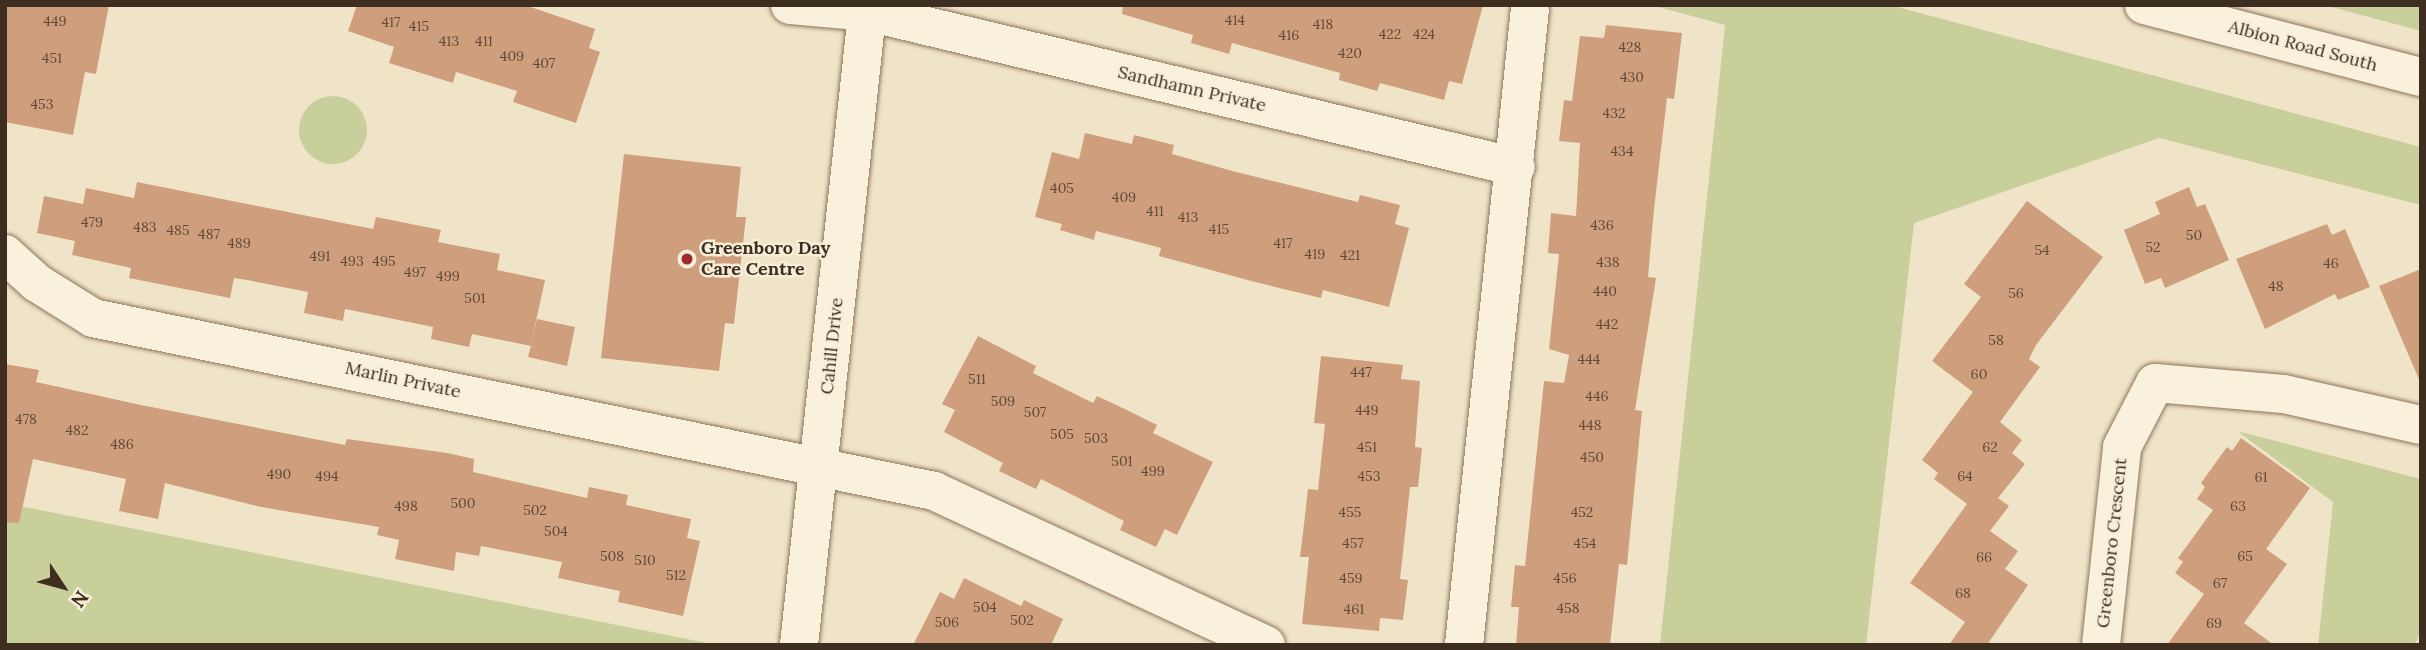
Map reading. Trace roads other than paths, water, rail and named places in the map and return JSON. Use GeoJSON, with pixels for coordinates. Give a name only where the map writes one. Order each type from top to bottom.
{"type":"FeatureCollection","features":[{"type":"Feature","properties":{"kind":"street"},"geometry":{"type":"LineString","coordinates":[[790,5],[868,9]]}},
{"type":"Feature","properties":{"kind":"street","name":"Albion Road South"},"geometry":{"type":"LineString","coordinates":[[2144,5],[2421,77]]}},
{"type":"Feature","properties":{"kind":"street"},"geometry":{"type":"LineString","coordinates":[[1464,645],[1516,167],[1530,8]]}},
{"type":"Feature","properties":{"kind":"street","name":"Sandhamn Private"},"geometry":{"type":"LineString","coordinates":[[868,9],[1516,167]]}},
{"type":"Feature","properties":{"kind":"street","name":"Cahill Drive"},"geometry":{"type":"LineString","coordinates":[[799,645],[868,9]]}},
{"type":"Feature","properties":{"kind":"street","name":"Marlin Private"},"geometry":{"type":"LineString","coordinates":[[5,254],[37,283],[93,318],[820,465]]}},
{"type":"Feature","properties":{"kind":"street","name":"Greenboro Crescent"},"geometry":{"type":"LineString","coordinates":[[2101,645],[2122,447],[2155,383],[2284,394],[2421,425]]}},
{"type":"Feature","properties":{"kind":"street"},"geometry":{"type":"LineString","coordinates":[[820,465],[946,495],[1266,645]]}},
{"type":"Feature","properties":{"kind":"place","name":"Greenboro Day Care Centre"},"geometry":{"type":"Point","coordinates":[687,259]}}]}
